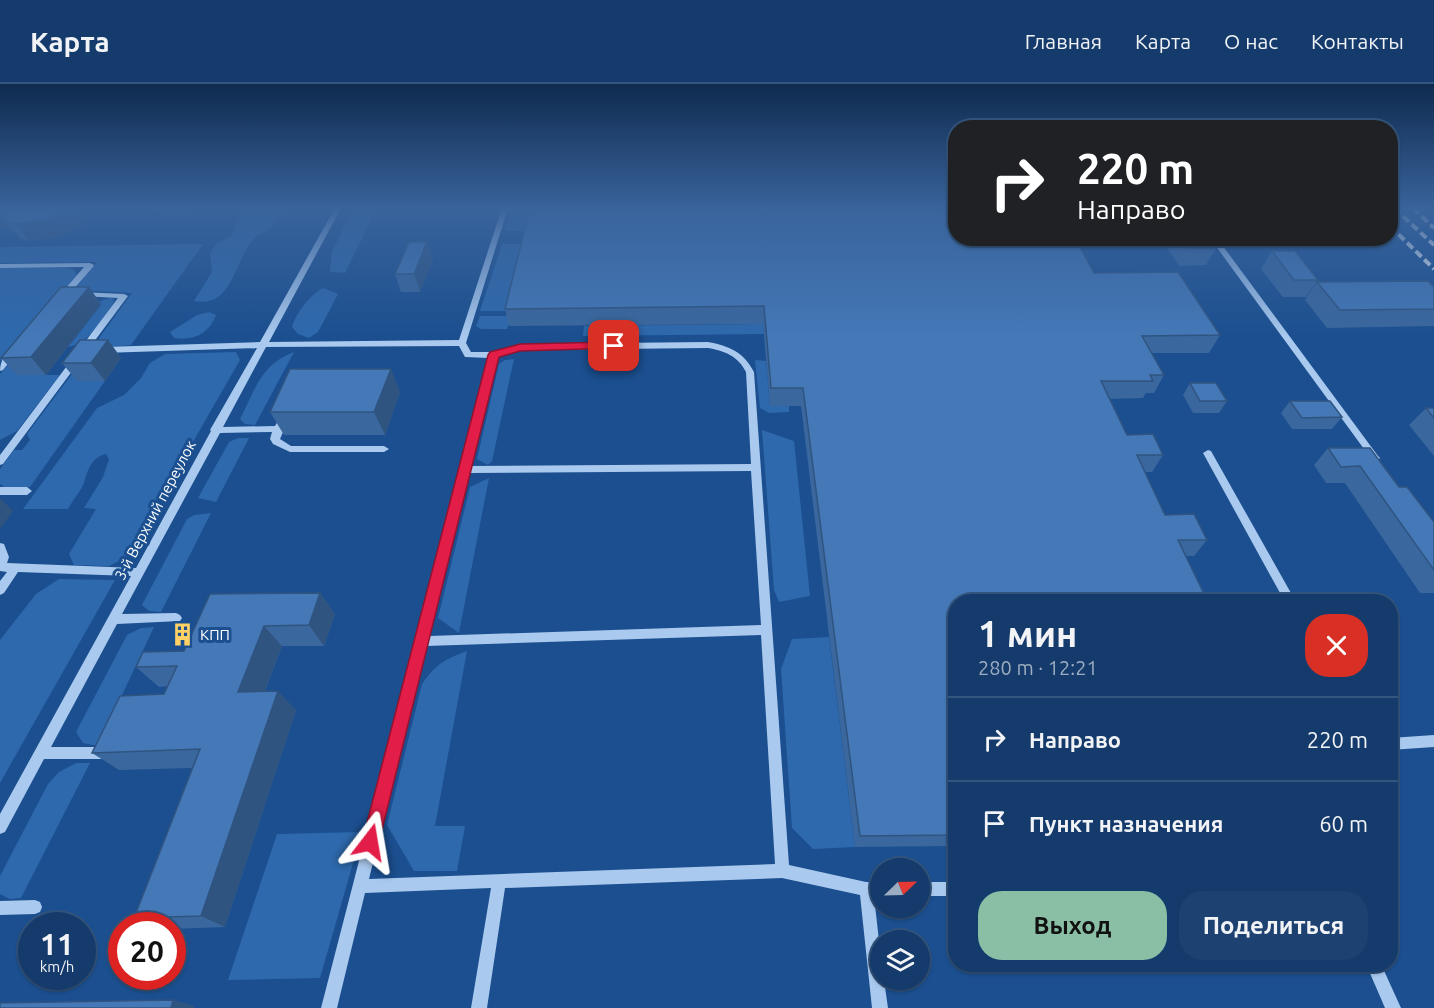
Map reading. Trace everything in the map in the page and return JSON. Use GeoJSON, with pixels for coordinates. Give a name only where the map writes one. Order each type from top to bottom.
{"type":"FeatureCollection","features":[{"type":"Feature","properties":{"kind":"street","name":"3-й Верхний переулок"},"geometry":{"type":"LineString","coordinates":[[0,827],[314,251]]}},
{"type":"Feature","properties":{"kind":"street"},"geometry":{"type":"LineString","coordinates":[[492,251],[462,343],[468,355],[494,355],[520,347],[708,345],[736,353],[746,362],[750,372],[782,871]]}},
{"type":"Feature","properties":{"kind":"street"},"geometry":{"type":"LineString","coordinates":[[1223,251],[1381,467]]}},
{"type":"Feature","properties":{"kind":"street"},"geometry":{"type":"LineString","coordinates":[[0,266],[90,265],[57,302]]}},
{"type":"Feature","properties":{"kind":"street"},"geometry":{"type":"LineString","coordinates":[[0,462],[124,296],[64,294]]}},
{"type":"Feature","properties":{"kind":"street"},"geometry":{"type":"LineString","coordinates":[[71,350],[262,346],[317,339],[462,343]]}},
{"type":"Feature","properties":{"kind":"street"},"geometry":{"type":"LineString","coordinates":[[0,368],[21,343]]}},
{"type":"Feature","properties":{"kind":"street"},"geometry":{"type":"LineString","coordinates":[[329,1008],[494,355]]}},
{"type":"Feature","properties":{"kind":"street"},"geometry":{"type":"LineString","coordinates":[[288,409],[275,438],[276,442],[290,449],[384,449]]}},
{"type":"Feature","properties":{"kind":"street"},"geometry":{"type":"LineString","coordinates":[[215,430],[278,429]]}},
{"type":"Feature","properties":{"kind":"street"},"geometry":{"type":"LineString","coordinates":[[0,445],[13,444]]}},
{"type":"Feature","properties":{"kind":"street"},"geometry":{"type":"LineString","coordinates":[[1208,453],[1287,594]]}},
{"type":"Feature","properties":{"kind":"street"},"geometry":{"type":"LineString","coordinates":[[464,470],[756,467]]}},
{"type":"Feature","properties":{"kind":"street"},"geometry":{"type":"LineString","coordinates":[[0,491],[27,490]]}},
{"type":"Feature","properties":{"kind":"street"},"geometry":{"type":"LineString","coordinates":[[0,547],[4,557],[0,567],[138,572]]}},
{"type":"Feature","properties":{"kind":"street"},"geometry":{"type":"LineString","coordinates":[[0,590],[15,568]]}},
{"type":"Feature","properties":{"kind":"street"},"geometry":{"type":"LineString","coordinates":[[113,619],[176,618]]}},
{"type":"Feature","properties":{"kind":"street"},"geometry":{"type":"LineString","coordinates":[[421,641],[767,630]]}},
{"type":"Feature","properties":{"kind":"street"},"geometry":{"type":"LineString","coordinates":[[1398,743],[1434,741]]}},
{"type":"Feature","properties":{"kind":"street"},"geometry":{"type":"LineString","coordinates":[[41,753],[111,753]]}},
{"type":"Feature","properties":{"kind":"street"},"geometry":{"type":"LineString","coordinates":[[359,886],[782,871],[870,888]]}},
{"type":"Feature","properties":{"kind":"street"},"geometry":{"type":"LineString","coordinates":[[479,1008],[499,881]]}},
{"type":"Feature","properties":{"kind":"street"},"geometry":{"type":"LineString","coordinates":[[930,889],[948,889]]}},
{"type":"Feature","properties":{"kind":"street"},"geometry":{"type":"LineString","coordinates":[[0,908],[35,907]]}},
{"type":"Feature","properties":{"kind":"street"},"geometry":{"type":"LineString","coordinates":[[875,918],[880,1008]]}},
{"type":"Feature","properties":{"kind":"street"},"geometry":{"type":"LineString","coordinates":[[1377,972],[1393,1008]]}},
{"type":"Feature","properties":{"kind":"shaded area"},"geometry":{"type":"Polygon","coordinates":[[[0,251],[198,251],[131,345],[105,347],[98,343],[99,338],[132,293],[77,290],[77,286],[97,262],[0,263],[0,251]]]}},
{"type":"Feature","properties":{"kind":"shaded area"},"geometry":{"type":"Polygon","coordinates":[[[211,251],[245,251],[232,279],[218,297],[208,301],[194,301],[212,272],[211,251]]]}},
{"type":"Feature","properties":{"kind":"shaded area"},"geometry":{"type":"Polygon","coordinates":[[[332,251],[356,251],[345,273],[330,272],[332,251]]]}},
{"type":"Feature","properties":{"kind":"shaded area"},"geometry":{"type":"Polygon","coordinates":[[[500,251],[527,251],[513,311],[480,311],[500,251]]]}},
{"type":"Feature","properties":{"kind":"shaded area"},"geometry":{"type":"Polygon","coordinates":[[[0,268],[67,268],[73,269],[77,275],[0,361],[0,268]]]}},
{"type":"Feature","properties":{"kind":"shaded area"},"geometry":{"type":"Polygon","coordinates":[[[323,288],[338,294],[318,332],[309,338],[298,334],[292,327],[300,310],[323,288]]]}},
{"type":"Feature","properties":{"kind":"shaded area"},"geometry":{"type":"Polygon","coordinates":[[[114,299],[113,304],[94,330],[82,341],[68,347],[101,305],[98,302],[114,299]]]}},
{"type":"Feature","properties":{"kind":"shaded area"},"geometry":{"type":"Polygon","coordinates":[[[63,302],[17,375],[60,375],[17,431],[0,440],[0,374],[63,302]]]}},
{"type":"Feature","properties":{"kind":"shaded area"},"geometry":{"type":"Polygon","coordinates":[[[209,312],[216,315],[209,327],[200,335],[181,339],[174,338],[170,332],[197,315],[209,312]]]}},
{"type":"Feature","properties":{"kind":"shaded area"},"geometry":{"type":"Polygon","coordinates":[[[480,316],[512,316],[507,329],[481,329],[476,326],[480,316]]]}},
{"type":"Feature","properties":{"kind":"shaded area"},"geometry":{"type":"Polygon","coordinates":[[[763,324],[764,334],[583,336],[584,326],[763,324]]]}},
{"type":"Feature","properties":{"kind":"shaded area"},"geometry":{"type":"Polygon","coordinates":[[[236,352],[240,360],[127,557],[109,566],[74,565],[69,554],[96,509],[84,508],[103,477],[109,459],[106,454],[97,458],[91,465],[83,486],[68,509],[23,509],[97,408],[124,395],[141,378],[150,363],[165,354],[236,352]]]}},
{"type":"Feature","properties":{"kind":"shaded area"},"geometry":{"type":"Polygon","coordinates":[[[294,352],[255,425],[245,424],[240,419],[260,379],[274,363],[294,352]]]}},
{"type":"Feature","properties":{"kind":"shaded area"},"geometry":{"type":"Polygon","coordinates":[[[514,359],[492,461],[488,465],[477,459],[499,364],[505,360],[514,359]]]}},
{"type":"Feature","properties":{"kind":"shaded area"},"geometry":{"type":"Polygon","coordinates":[[[755,360],[766,361],[770,406],[789,406],[789,412],[769,413],[760,408],[755,360]]]}},
{"type":"Feature","properties":{"kind":"shaded area"},"geometry":{"type":"Polygon","coordinates":[[[81,362],[105,381],[30,487],[4,487],[0,484],[0,469],[14,450],[22,450],[30,440],[27,434],[81,362]]]}},
{"type":"Feature","properties":{"kind":"shaded area"},"geometry":{"type":"Polygon","coordinates":[[[762,430],[794,441],[810,596],[779,602],[774,590],[762,430]]]}},
{"type":"Feature","properties":{"kind":"shaded area"},"geometry":{"type":"Polygon","coordinates":[[[238,438],[249,438],[216,502],[198,498],[229,442],[238,438]]]}},
{"type":"Feature","properties":{"kind":"shaded area"},"geometry":{"type":"Polygon","coordinates":[[[489,478],[459,633],[438,618],[470,487],[489,478]]]}},
{"type":"Feature","properties":{"kind":"shaded area"},"geometry":{"type":"Polygon","coordinates":[[[211,513],[161,612],[149,611],[142,605],[187,519],[194,515],[211,513]]]}},
{"type":"Feature","properties":{"kind":"shaded area"},"geometry":{"type":"Polygon","coordinates":[[[59,579],[115,580],[0,783],[0,640],[36,594],[59,579]]]}},
{"type":"Feature","properties":{"kind":"shaded area"},"geometry":{"type":"Polygon","coordinates":[[[154,627],[98,746],[83,743],[76,732],[127,635],[141,628],[154,627]]]}},
{"type":"Feature","properties":{"kind":"shaded area"},"geometry":{"type":"Polygon","coordinates":[[[829,637],[855,847],[813,849],[792,828],[781,669],[792,639],[829,637]]]}},
{"type":"Feature","properties":{"kind":"shaded area"},"geometry":{"type":"Polygon","coordinates":[[[467,651],[435,826],[465,826],[457,871],[414,871],[387,825],[422,684],[442,663],[467,651]]]}},
{"type":"Feature","properties":{"kind":"shaded area"},"geometry":{"type":"Polygon","coordinates":[[[76,763],[90,763],[21,898],[10,899],[0,894],[0,876],[48,784],[59,772],[76,763]]]}},
{"type":"Feature","properties":{"kind":"shaded area"},"geometry":{"type":"Polygon","coordinates":[[[362,832],[320,978],[228,980],[277,834],[362,832]]]}},
{"type":"Feature","properties":{"kind":"building"},"geometry":{"type":"Polygon","coordinates":[[[405,251],[423,251],[414,274],[395,274],[405,251]]]}},
{"type":"Feature","properties":{"kind":"building"},"geometry":{"type":"Polygon","coordinates":[[[519,251],[1082,251],[1094,273],[1178,272],[1220,335],[1142,336],[1164,375],[1150,375],[1153,381],[1101,381],[1127,435],[1153,434],[1163,455],[1137,455],[1165,515],[1194,514],[1207,540],[1178,540],[1204,594],[948,594],[948,835],[860,836],[803,388],[771,388],[764,306],[505,309],[519,251]]]}},
{"type":"Feature","properties":{"kind":"building"},"geometry":{"type":"Polygon","coordinates":[[[1272,251],[1295,251],[1318,280],[1294,280],[1272,251]]]}},
{"type":"Feature","properties":{"kind":"building"},"geometry":{"type":"Polygon","coordinates":[[[1428,281],[1434,287],[1434,309],[1340,310],[1317,282],[1428,281]]]}},
{"type":"Feature","properties":{"kind":"building"},"geometry":{"type":"Polygon","coordinates":[[[61,287],[89,287],[31,357],[1,358],[61,287]]]}},
{"type":"Feature","properties":{"kind":"building"},"geometry":{"type":"Polygon","coordinates":[[[80,340],[108,340],[91,363],[62,363],[80,340]]]}},
{"type":"Feature","properties":{"kind":"building"},"geometry":{"type":"Polygon","coordinates":[[[290,369],[391,369],[374,412],[270,412],[290,369]]]}},
{"type":"Feature","properties":{"kind":"building"},"geometry":{"type":"Polygon","coordinates":[[[1190,383],[1216,383],[1227,401],[1200,401],[1190,383]]]}},
{"type":"Feature","properties":{"kind":"building"},"geometry":{"type":"Polygon","coordinates":[[[1290,401],[1330,401],[1342,417],[1302,418],[1290,401]]]}},
{"type":"Feature","properties":{"kind":"building"},"geometry":{"type":"Polygon","coordinates":[[[1426,408],[1434,408],[1434,418],[1426,408]]]}},
{"type":"Feature","properties":{"kind":"building"},"geometry":{"type":"Polygon","coordinates":[[[1328,448],[1370,448],[1399,487],[1407,487],[1434,522],[1434,570],[1360,466],[1341,467],[1328,448]]]}},
{"type":"Feature","properties":{"kind":"building"},"geometry":{"type":"Polygon","coordinates":[[[320,593],[309,625],[264,626],[238,692],[278,691],[201,916],[186,916],[186,912],[136,912],[200,749],[92,753],[120,696],[164,694],[177,666],[136,667],[143,652],[184,651],[210,594],[320,593]]]}},
{"type":"Feature","properties":{"kind":"building"},"geometry":{"type":"Polygon","coordinates":[[[173,1000],[171,1008],[0,1008],[0,1003],[173,1000]]]}},
{"type":"Feature","properties":{"kind":"railway"},"geometry":{"type":"LineString","coordinates":[[1416,251],[1434,269]]}},
{"type":"Feature","properties":{"kind":"place","name":"КПП"},"geometry":{"type":"Point","coordinates":[182,634]}},
{"type":"Feature","properties":{"kind":"route"},"geometry":{"type":"LineString","coordinates":[[370,842],[494,355],[520,347],[614,346]]}}]}
